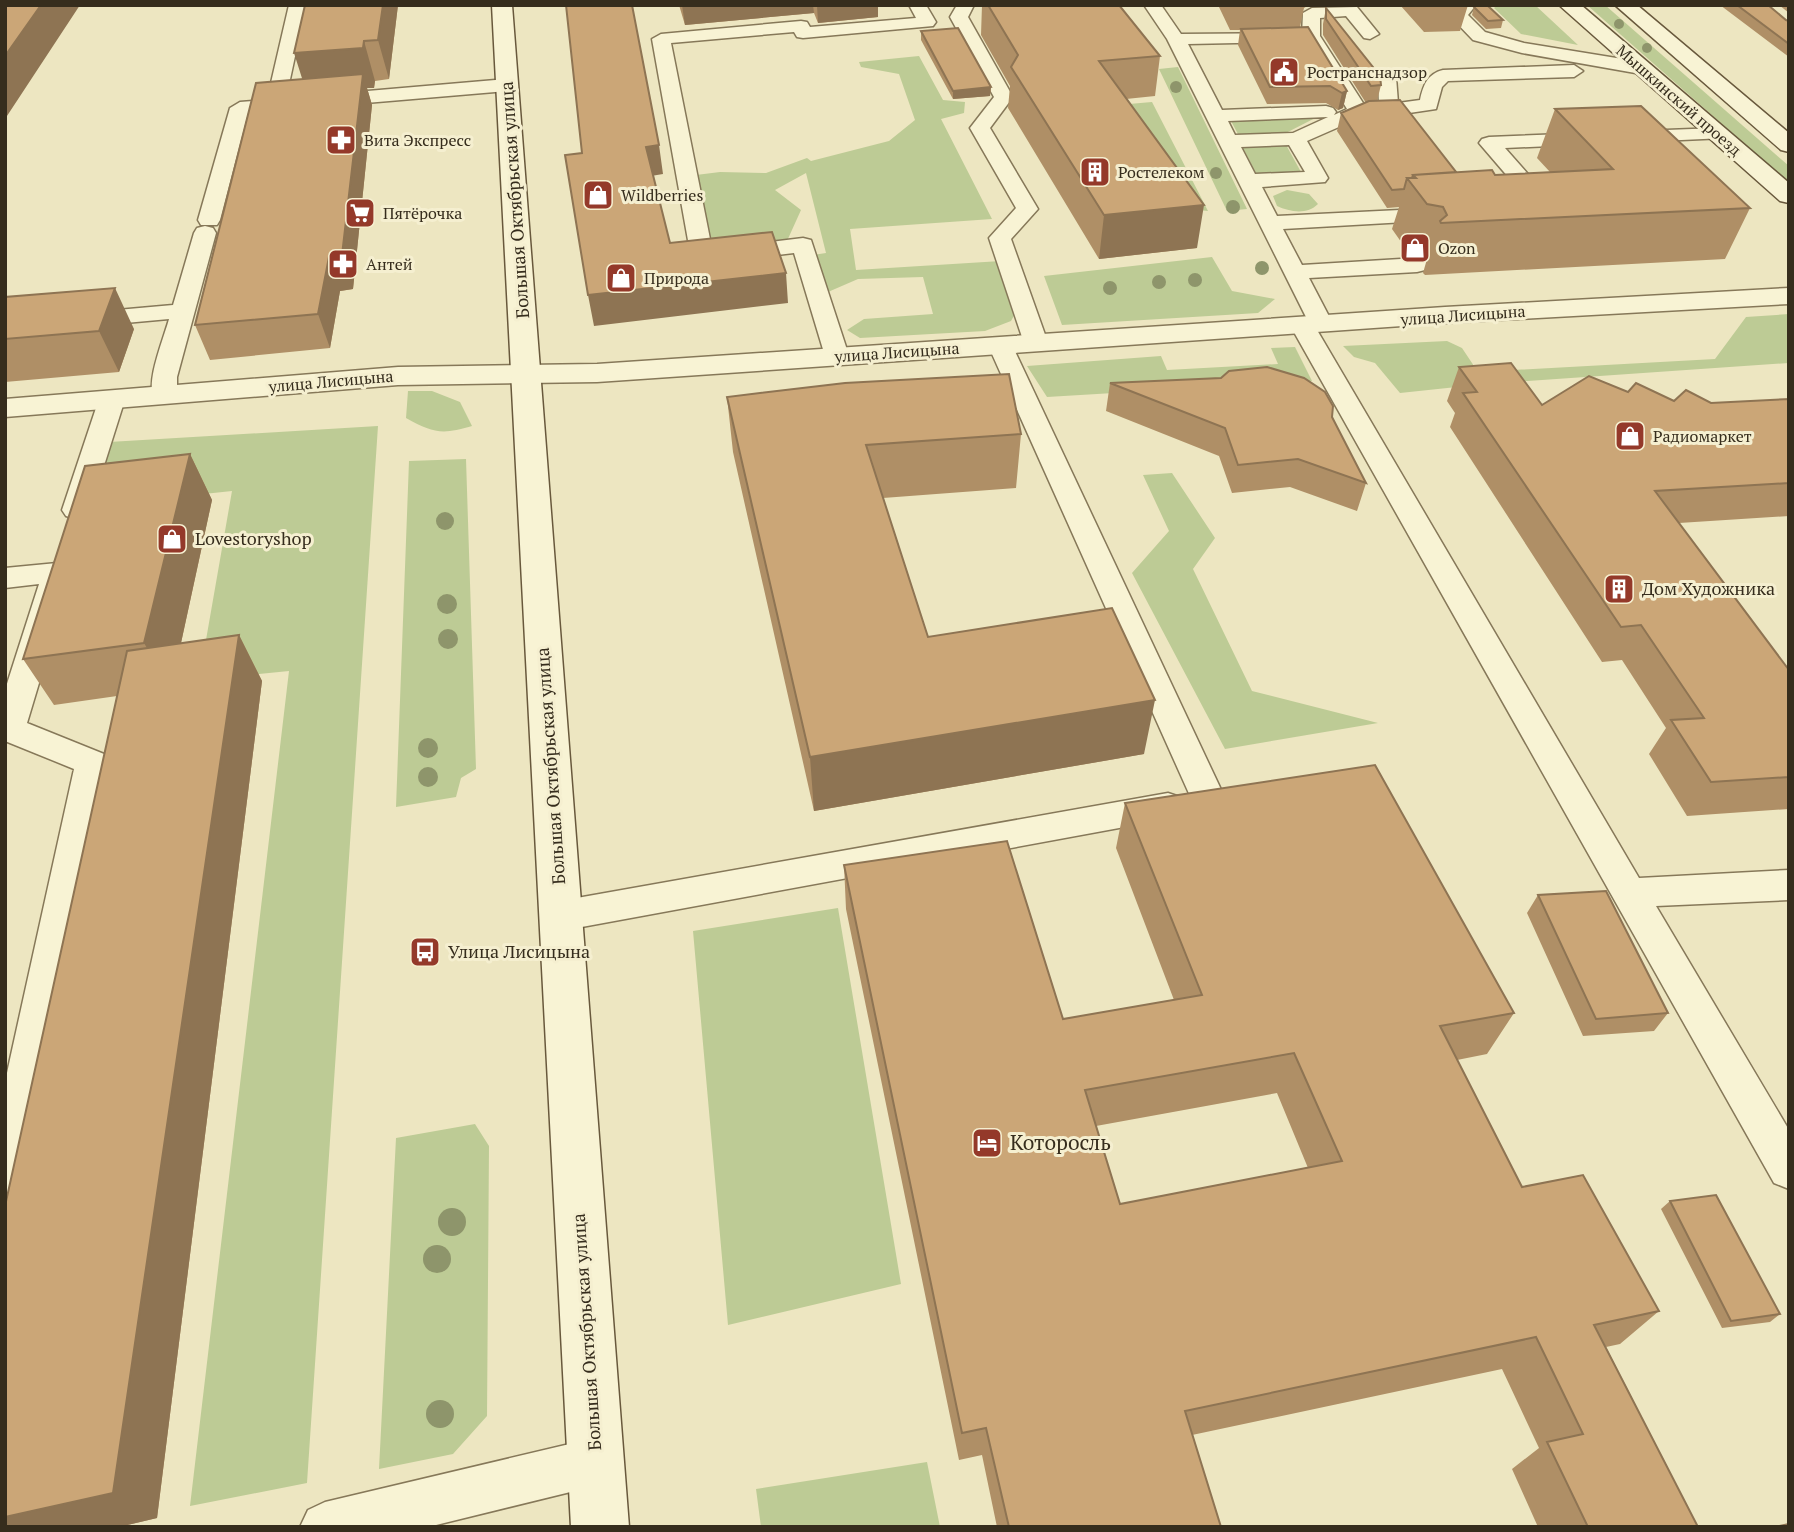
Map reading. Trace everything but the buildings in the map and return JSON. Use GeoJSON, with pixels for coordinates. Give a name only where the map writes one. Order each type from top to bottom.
{"type":"FeatureCollection","features":[{"type":"Feature","properties":{"kind":"main road","name":"Большая Октябрьская улица"},"geometry":{"type":"LineString","coordinates":[[502,5],[600,1527]]}},
{"type":"Feature","properties":{"kind":"main road","name":"Мышкинский проезд"},"geometry":{"type":"LineString","coordinates":[[1569,5],[1789,196]]}},
{"type":"Feature","properties":{"kind":"main road","name":"Мышкинский проезд"},"geometry":{"type":"LineString","coordinates":[[1625,5],[1789,145]]}},
{"type":"Feature","properties":{"kind":"main road","name":"улица Лисицына"},"geometry":{"type":"LineString","coordinates":[[5,408],[398,376],[597,373],[1311,324],[1789,296]]}},
{"type":"Feature","properties":{"kind":"lane"},"geometry":{"type":"LineString","coordinates":[[275,105],[298,5]]}},
{"type":"Feature","properties":{"kind":"lane"},"geometry":{"type":"LineString","coordinates":[[837,356],[803,245],[702,257],[661,39],[800,26],[803,33],[927,22],[917,5]]}},
{"type":"Feature","properties":{"kind":"lane"},"geometry":{"type":"LineString","coordinates":[[966,5],[958,17],[1004,97],[980,128],[1027,209],[1000,238],[1036,343]]}},
{"type":"Feature","properties":{"kind":"lane"},"geometry":{"type":"LineString","coordinates":[[1152,5],[1176,39],[1294,272],[1311,324],[1414,527],[1631,893],[1789,1169]]}},
{"type":"Feature","properties":{"kind":"lane"},"geometry":{"type":"LineString","coordinates":[[1468,5],[1458,15],[1479,36],[1522,48],[1641,68]]}},
{"type":"Feature","properties":{"kind":"lane"},"geometry":{"type":"LineString","coordinates":[[1358,111],[1311,36],[1312,13],[1351,8],[1370,34]]}},
{"type":"Feature","properties":{"kind":"lane"},"geometry":{"type":"LineString","coordinates":[[1176,39],[1311,36]]}},
{"type":"Feature","properties":{"kind":"lane"},"geometry":{"type":"LineString","coordinates":[[1228,141],[1296,139],[1358,111],[1429,105],[1433,85],[1443,76],[1574,71]]}},
{"type":"Feature","properties":{"kind":"lane"},"geometry":{"type":"LineString","coordinates":[[1387,77],[1389,110]]}},
{"type":"Feature","properties":{"kind":"lane"},"geometry":{"type":"LineString","coordinates":[[164,395],[165,377],[240,107],[508,85]]}},
{"type":"Feature","properties":{"kind":"lane"},"geometry":{"type":"LineString","coordinates":[[1215,116],[1326,112]]}},
{"type":"Feature","properties":{"kind":"lane"},"geometry":{"type":"LineString","coordinates":[[1519,210],[1547,209],[1489,143],[1718,134]]}},
{"type":"Feature","properties":{"kind":"lane"},"geometry":{"type":"LineString","coordinates":[[1631,137],[1650,155]]}},
{"type":"Feature","properties":{"kind":"lane"},"geometry":{"type":"LineString","coordinates":[[1296,139],[1318,178],[1330,185],[1372,251]]}},
{"type":"Feature","properties":{"kind":"lane"},"geometry":{"type":"LineString","coordinates":[[1247,181],[1318,178]]}},
{"type":"Feature","properties":{"kind":"lane"},"geometry":{"type":"LineString","coordinates":[[1269,223],[1463,213]]}},
{"type":"Feature","properties":{"kind":"lane"},"geometry":{"type":"LineString","coordinates":[[1294,272],[1372,251],[1418,265]]}},
{"type":"Feature","properties":{"kind":"lane"},"geometry":{"type":"LineString","coordinates":[[5,327],[183,312]]}},
{"type":"Feature","properties":{"kind":"lane"},"geometry":{"type":"LineString","coordinates":[[561,916],[1086,823],[1221,796],[1000,345]]}},
{"type":"Feature","properties":{"kind":"lane"},"geometry":{"type":"LineString","coordinates":[[5,1179],[92,762],[9,729],[99,432],[112,399]]}},
{"type":"Feature","properties":{"kind":"lane"},"geometry":{"type":"LineString","coordinates":[[5,578],[63,551]]}},
{"type":"Feature","properties":{"kind":"lane"},"geometry":{"type":"LineString","coordinates":[[1631,893],[1789,886]]}},
{"type":"Feature","properties":{"kind":"lane"},"geometry":{"type":"LineString","coordinates":[[326,1527],[595,1461]]}},
{"type":"Feature","properties":{"kind":"green space"},"geometry":{"type":"Polygon","coordinates":[[[1497,5],[1535,5],[1578,45],[1521,34],[1494,8],[1497,5]]]}},
{"type":"Feature","properties":{"kind":"green space"},"geometry":{"type":"Polygon","coordinates":[[[1587,5],[1605,5],[1789,166],[1789,183],[1587,5]]]}},
{"type":"Feature","properties":{"kind":"green space"},"geometry":{"type":"Polygon","coordinates":[[[919,56],[943,100],[965,102],[964,113],[941,119],[992,219],[850,229],[856,270],[1001,261],[1016,312],[1011,321],[985,331],[860,338],[847,330],[864,319],[933,314],[923,277],[858,279],[828,292],[813,255],[826,253],[806,173],[775,190],[801,210],[787,241],[707,253],[696,175],[720,172],[766,173],[807,158],[811,161],[889,141],[915,120],[899,74],[861,67],[859,62],[919,56]]]}},
{"type":"Feature","properties":{"kind":"green space"},"geometry":{"type":"Polygon","coordinates":[[[1178,67],[1247,209],[1227,211],[1159,69],[1178,67]]]}},
{"type":"Feature","properties":{"kind":"green space"},"geometry":{"type":"Polygon","coordinates":[[[1152,102],[1208,211],[1180,208],[1106,106],[1152,102]]]}},
{"type":"Feature","properties":{"kind":"green space"},"geometry":{"type":"Polygon","coordinates":[[[1321,115],[1282,135],[1239,136],[1230,119],[1321,115]]]}},
{"type":"Feature","properties":{"kind":"green space"},"geometry":{"type":"Polygon","coordinates":[[[1285,143],[1301,172],[1256,173],[1241,144],[1285,143]]]}},
{"type":"Feature","properties":{"kind":"green space"},"geometry":{"type":"Polygon","coordinates":[[[1287,190],[1309,194],[1318,204],[1309,210],[1298,211],[1277,206],[1273,196],[1287,190]]]}},
{"type":"Feature","properties":{"kind":"green space"},"geometry":{"type":"Polygon","coordinates":[[[1212,257],[1232,291],[1275,299],[1258,313],[1062,325],[1044,276],[1212,257]]]}},
{"type":"Feature","properties":{"kind":"green space"},"geometry":{"type":"Polygon","coordinates":[[[1789,314],[1789,363],[1485,384],[1400,393],[1375,363],[1354,357],[1343,346],[1447,341],[1462,348],[1478,372],[1715,359],[1746,317],[1789,314]]]}},
{"type":"Feature","properties":{"kind":"green space"},"geometry":{"type":"Polygon","coordinates":[[[1295,347],[1312,381],[1047,397],[1027,366],[1161,356],[1167,370],[1278,364],[1271,348],[1295,347]]]}},
{"type":"Feature","properties":{"kind":"green space"},"geometry":{"type":"Polygon","coordinates":[[[408,391],[432,391],[460,402],[472,426],[453,431],[438,431],[406,418],[408,391]]]}},
{"type":"Feature","properties":{"kind":"green space"},"geometry":{"type":"Polygon","coordinates":[[[378,426],[307,1483],[190,1506],[289,671],[199,680],[232,491],[91,506],[109,442],[378,426]]]}},
{"type":"Feature","properties":{"kind":"green space"},"geometry":{"type":"Polygon","coordinates":[[[466,459],[476,769],[461,778],[456,797],[396,807],[409,461],[466,459]]]}},
{"type":"Feature","properties":{"kind":"green space"},"geometry":{"type":"Polygon","coordinates":[[[1172,473],[1215,538],[1193,569],[1252,691],[1378,723],[1225,749],[1132,573],[1169,531],[1143,475],[1172,473]]]}},
{"type":"Feature","properties":{"kind":"green space"},"geometry":{"type":"Polygon","coordinates":[[[838,908],[901,1284],[728,1325],[693,931],[838,908]]]}},
{"type":"Feature","properties":{"kind":"green space"},"geometry":{"type":"Polygon","coordinates":[[[475,1124],[489,1146],[487,1416],[453,1454],[379,1469],[396,1138],[475,1124]]]}},
{"type":"Feature","properties":{"kind":"green space"},"geometry":{"type":"Polygon","coordinates":[[[927,1462],[940,1527],[761,1527],[756,1489],[927,1462]]]}},
{"type":"Feature","properties":{"kind":"place","name":"Ространснадзор"},"geometry":{"type":"Point","coordinates":[1284,72]}},
{"type":"Feature","properties":{"kind":"place","name":"Вита Экспресс"},"geometry":{"type":"Point","coordinates":[341,140]}},
{"type":"Feature","properties":{"kind":"place","name":"Ростелеком"},"geometry":{"type":"Point","coordinates":[1095,172]}},
{"type":"Feature","properties":{"kind":"place","name":"Wildberries"},"geometry":{"type":"Point","coordinates":[598,195]}},
{"type":"Feature","properties":{"kind":"place","name":"Пятёрочка"},"geometry":{"type":"Point","coordinates":[360,213]}},
{"type":"Feature","properties":{"kind":"place","name":"Ozon"},"geometry":{"type":"Point","coordinates":[1415,248]}},
{"type":"Feature","properties":{"kind":"place","name":"Антей"},"geometry":{"type":"Point","coordinates":[343,264]}},
{"type":"Feature","properties":{"kind":"place","name":"Природа"},"geometry":{"type":"Point","coordinates":[621,278]}},
{"type":"Feature","properties":{"kind":"place","name":"Радиомаркет"},"geometry":{"type":"Point","coordinates":[1630,436]}},
{"type":"Feature","properties":{"kind":"place","name":"Lovestoryshop"},"geometry":{"type":"Point","coordinates":[172,539]}},
{"type":"Feature","properties":{"kind":"place","name":"Дом Художника"},"geometry":{"type":"Point","coordinates":[1619,589]}},
{"type":"Feature","properties":{"kind":"place","name":"Улица Лисицына"},"geometry":{"type":"Point","coordinates":[425,952]}},
{"type":"Feature","properties":{"kind":"place","name":"Которосль"},"geometry":{"type":"Point","coordinates":[987,1143]}}]}
